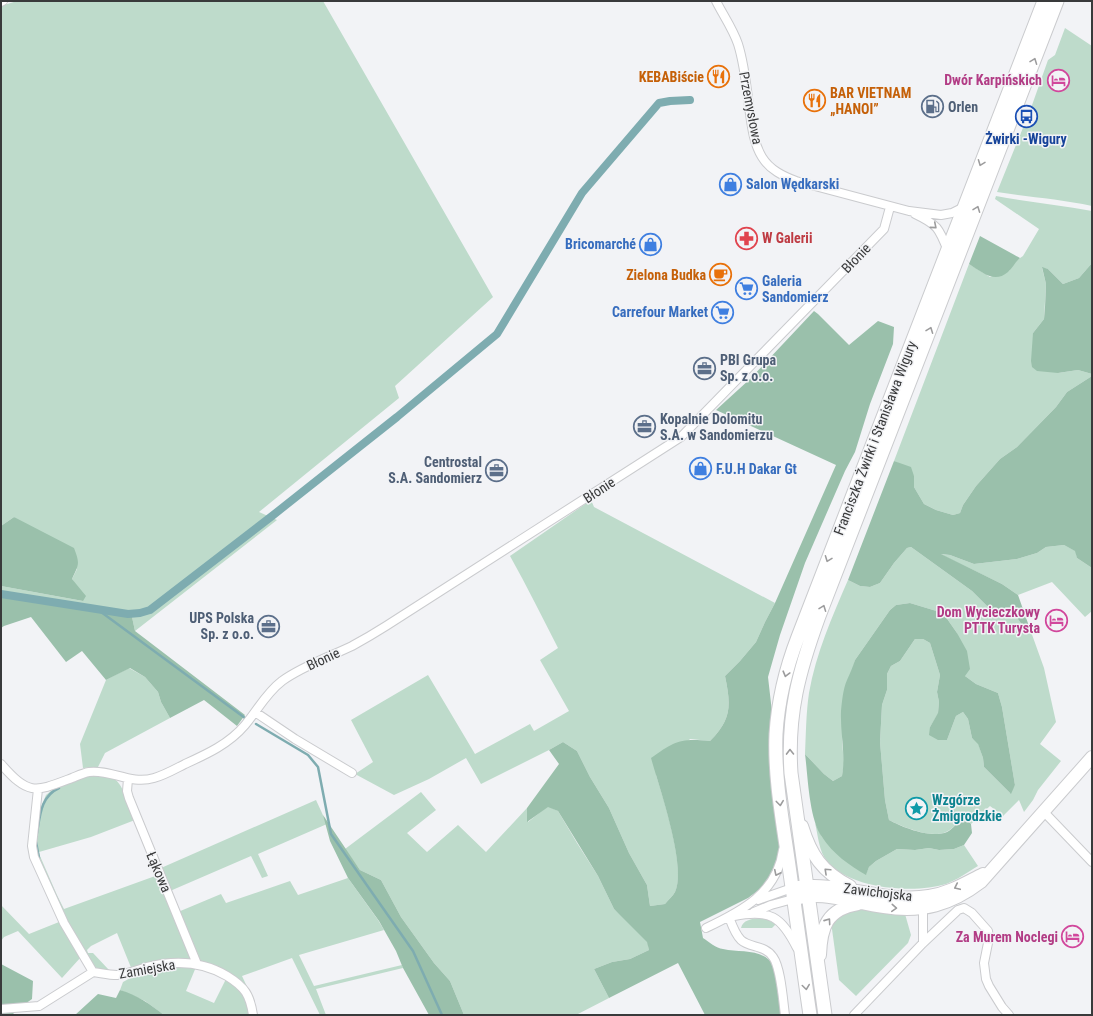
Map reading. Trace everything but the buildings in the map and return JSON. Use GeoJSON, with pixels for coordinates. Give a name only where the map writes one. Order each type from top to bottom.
{"type":"FeatureCollection","features":[{"type":"Feature","properties":{"kind":"main road","name":"Franciszka Żwirki i Stanisława Wigury"},"geometry":{"type":"LineString","coordinates":[[810,1015],[777,771],[776,744],[779,707],[786,673],[806,616],[1044,1]]}},
{"type":"Feature","properties":{"kind":"main road","name":"Franciszka Żwirki i Stanisława Wigury"},"geometry":{"type":"LineString","coordinates":[[825,1015],[791,773],[790,736],[796,692],[804,658],[1057,1]]}},
{"type":"Feature","properties":{"kind":"street","name":"Przemysłowa"},"geometry":{"type":"LineString","coordinates":[[716,1],[734,34],[738,45],[744,71],[752,131],[758,149],[765,162],[776,172],[796,181],[909,211]]}},
{"type":"Feature","properties":{"kind":"street","name":"Błonie"},"geometry":{"type":"LineString","coordinates":[[38,789],[89,772],[102,772],[128,779],[146,780],[154,778],[213,751],[237,734],[270,692],[281,682],[353,645],[386,626],[681,437],[884,229],[890,206]]}},
{"type":"Feature","properties":{"kind":"street"},"geometry":{"type":"LineString","coordinates":[[909,211],[941,215],[952,213],[964,207]]}},
{"type":"Feature","properties":{"kind":"street"},"geometry":{"type":"LineString","coordinates":[[909,211],[938,228],[948,251]]}},
{"type":"Feature","properties":{"kind":"street"},"geometry":{"type":"LineString","coordinates":[[255,712],[290,736],[352,773]]}},
{"type":"Feature","properties":{"kind":"street","name":"Zawichojska"},"geometry":{"type":"LineString","coordinates":[[807,891],[827,897],[895,908],[923,902],[949,891],[992,869],[1092,757]]}},
{"type":"Feature","properties":{"kind":"street"},"geometry":{"type":"LineString","coordinates":[[1,764],[20,783],[25,786],[38,789],[32,846],[34,857],[64,923],[93,972],[39,1006],[1,1009]]}},
{"type":"Feature","properties":{"kind":"street","name":"Łąkowa"},"geometry":{"type":"LineString","coordinates":[[128,779],[127,791],[129,798],[197,964]]}},
{"type":"Feature","properties":{"kind":"street"},"geometry":{"type":"LineString","coordinates":[[795,805],[815,858],[836,878],[860,890]]}},
{"type":"Feature","properties":{"kind":"street"},"geometry":{"type":"LineString","coordinates":[[1044,812],[1092,862]]}},
{"type":"Feature","properties":{"kind":"street"},"geometry":{"type":"LineString","coordinates":[[706,928],[729,917],[753,901],[769,887],[777,874],[785,837]]}},
{"type":"Feature","properties":{"kind":"street","name":"Zawichojska"},"geometry":{"type":"LineString","coordinates":[[793,893],[834,886],[923,902]]}},
{"type":"Feature","properties":{"kind":"street"},"geometry":{"type":"LineString","coordinates":[[753,901],[793,893]]}},
{"type":"Feature","properties":{"kind":"street"},"geometry":{"type":"LineString","coordinates":[[729,917],[751,913],[771,905],[793,893]]}},
{"type":"Feature","properties":{"kind":"street"},"geometry":{"type":"LineString","coordinates":[[923,902],[923,943]]}},
{"type":"Feature","properties":{"kind":"street","name":"Zawichojska"},"geometry":{"type":"LineString","coordinates":[[819,972],[820,940],[822,931],[827,921],[841,909],[864,904]]}},
{"type":"Feature","properties":{"kind":"street"},"geometry":{"type":"LineString","coordinates":[[854,1015],[923,943],[962,908],[967,909],[988,931],[989,938],[984,963],[986,979],[1002,1007],[1009,1015]]}},
{"type":"Feature","properties":{"kind":"street"},"geometry":{"type":"LineString","coordinates":[[751,913],[764,914],[780,922],[789,932],[802,958]]}},
{"type":"Feature","properties":{"kind":"street"},"geometry":{"type":"LineString","coordinates":[[729,917],[736,934],[740,939],[744,942],[765,949],[774,957],[778,969],[785,1015]]}},
{"type":"Feature","properties":{"kind":"street","name":"Zamiejska"},"geometry":{"type":"LineString","coordinates":[[93,972],[118,975],[159,964],[197,964],[223,974],[243,988],[251,1001],[253,1015]]}},
{"type":"Feature","properties":{"kind":"green space"},"geometry":{"type":"Polygon","coordinates":[[[17,1],[323,1],[493,297],[395,386],[399,398],[259,512],[277,520],[135,631],[132,617],[1,596],[1,586],[83,601],[72,579],[77,569],[14,517],[1,526],[1,6],[17,1]]]}},
{"type":"Feature","properties":{"kind":"green space"},"geometry":{"type":"Polygon","coordinates":[[[1065,28],[1092,46],[1092,206],[997,192],[1031,108],[1048,60],[1055,55],[1065,28]]]}},
{"type":"Feature","properties":{"kind":"green space"},"geometry":{"type":"Polygon","coordinates":[[[996,196],[1092,211],[1092,263],[1079,278],[1063,284],[1048,269],[1042,268],[1046,284],[1044,319],[1033,333],[1058,373],[1078,370],[1092,374],[1092,376],[1067,392],[1056,407],[1017,447],[1000,459],[976,486],[963,505],[960,513],[953,515],[936,510],[924,504],[914,487],[914,476],[894,461],[969,264],[990,277],[1009,271],[1014,262],[1023,256],[1039,229],[995,199],[996,196]]]}},
{"type":"Feature","properties":{"kind":"green space"},"geometry":{"type":"Polygon","coordinates":[[[980,236],[1020,258],[1010,270],[1003,275],[998,277],[988,276],[969,264],[980,236]]]}},
{"type":"Feature","properties":{"kind":"green space"},"geometry":{"type":"Polygon","coordinates":[[[1092,263],[1092,374],[1078,370],[1058,373],[1037,371],[1032,367],[1031,361],[1033,333],[1044,319],[1046,284],[1042,267],[1048,269],[1063,284],[1079,278],[1092,263]]]}},
{"type":"Feature","properties":{"kind":"green space"},"geometry":{"type":"Polygon","coordinates":[[[814,311],[849,345],[878,321],[894,327],[893,344],[870,404],[855,452],[845,471],[805,563],[780,635],[768,677],[772,712],[780,836],[778,860],[770,878],[760,889],[748,898],[700,922],[703,938],[715,946],[723,949],[752,952],[764,956],[770,960],[774,966],[781,1015],[705,1015],[678,963],[609,998],[594,969],[612,962],[630,959],[649,950],[647,942],[614,909],[598,876],[558,811],[548,807],[527,822],[527,808],[559,764],[549,750],[563,742],[577,751],[590,777],[609,808],[629,853],[647,885],[650,906],[665,904],[675,892],[678,880],[675,846],[651,758],[672,744],[678,742],[692,740],[710,741],[722,726],[726,718],[729,704],[725,676],[756,642],[775,603],[836,465],[716,410],[750,379],[814,311]]]}},
{"type":"Feature","properties":{"kind":"green space"},"geometry":{"type":"Polygon","coordinates":[[[1092,376],[1092,568],[1077,558],[1075,551],[1064,545],[1046,547],[1037,553],[1017,559],[974,564],[950,555],[941,554],[1002,584],[1018,595],[1030,629],[1027,632],[1011,609],[994,613],[972,591],[911,547],[907,548],[894,563],[880,583],[870,587],[860,586],[848,580],[894,461],[911,467],[914,476],[914,487],[924,504],[936,510],[953,515],[960,513],[963,505],[976,486],[1000,459],[1017,447],[1056,407],[1067,392],[1092,376]]]}},
{"type":"Feature","properties":{"kind":"green space"},"geometry":{"type":"Polygon","coordinates":[[[591,500],[594,507],[775,603],[756,642],[725,676],[729,704],[726,718],[722,726],[710,741],[690,739],[656,775],[673,834],[678,868],[678,881],[675,892],[665,904],[650,906],[647,885],[629,853],[609,808],[590,777],[577,751],[563,742],[481,784],[466,758],[429,779],[394,795],[355,774],[373,762],[351,720],[428,675],[475,754],[530,724],[534,731],[569,711],[540,660],[558,648],[510,556],[591,500]]]}},
{"type":"Feature","properties":{"kind":"green space"},"geometry":{"type":"Polygon","coordinates":[[[14,517],[74,548],[78,564],[72,579],[86,596],[83,601],[1,586],[1,526],[14,517]]]}},
{"type":"Feature","properties":{"kind":"green space"},"geometry":{"type":"Polygon","coordinates":[[[1064,545],[1076,551],[1077,558],[1092,568],[1092,611],[1085,617],[1052,582],[1018,595],[1002,584],[940,554],[950,555],[974,564],[1017,559],[1037,553],[1046,547],[1064,545]]]}},
{"type":"Feature","properties":{"kind":"green space"},"geometry":{"type":"Polygon","coordinates":[[[911,547],[972,591],[994,613],[1011,609],[1027,632],[1030,629],[1044,668],[1056,722],[1040,744],[1061,761],[1038,790],[1024,812],[1019,800],[1003,816],[990,806],[971,824],[963,817],[951,829],[940,834],[917,831],[889,820],[885,800],[880,742],[882,705],[887,690],[887,674],[891,666],[900,661],[915,639],[923,639],[930,643],[940,675],[937,692],[939,702],[938,714],[930,727],[947,740],[956,716],[963,712],[968,719],[972,738],[978,743],[983,758],[984,767],[1010,793],[1015,785],[1002,707],[998,693],[976,684],[965,676],[957,633],[943,613],[910,603],[896,605],[890,610],[855,660],[853,669],[847,681],[842,741],[844,763],[842,776],[833,781],[824,774],[805,754],[807,708],[812,678],[825,635],[848,580],[860,586],[870,587],[880,583],[894,563],[907,548],[911,547]]]}},
{"type":"Feature","properties":{"kind":"green space"},"geometry":{"type":"Polygon","coordinates":[[[1,596],[132,617],[135,631],[245,715],[237,726],[204,700],[170,718],[161,702],[158,692],[145,677],[130,668],[106,680],[82,651],[66,662],[31,617],[1,628],[1,596]]]}},
{"type":"Feature","properties":{"kind":"green space"},"geometry":{"type":"Polygon","coordinates":[[[910,603],[943,613],[967,651],[970,669],[965,676],[976,684],[998,693],[1002,707],[1015,785],[1011,794],[984,767],[983,758],[978,744],[972,738],[968,719],[963,712],[956,716],[947,740],[938,740],[929,735],[930,727],[938,713],[939,702],[937,692],[940,675],[930,643],[923,639],[915,639],[900,661],[891,666],[887,674],[887,690],[882,705],[880,742],[885,800],[889,820],[917,831],[940,834],[949,831],[963,817],[971,824],[972,833],[964,845],[954,849],[897,849],[876,861],[869,867],[866,875],[836,854],[822,837],[814,820],[805,754],[824,774],[833,781],[842,776],[843,752],[841,711],[847,680],[855,660],[890,610],[896,605],[910,603]]]}},
{"type":"Feature","properties":{"kind":"green space"},"geometry":{"type":"Polygon","coordinates":[[[129,668],[145,677],[158,692],[161,702],[170,718],[105,753],[98,767],[83,768],[80,744],[106,680],[129,668]]]}},
{"type":"Feature","properties":{"kind":"green space"},"geometry":{"type":"Polygon","coordinates":[[[93,775],[109,777],[114,779],[121,786],[135,820],[91,837],[39,852],[64,909],[158,875],[194,962],[132,970],[117,933],[91,946],[87,950],[88,953],[93,953],[109,970],[109,973],[99,970],[93,965],[70,930],[40,866],[35,844],[40,809],[46,795],[57,786],[93,775]]]}},
{"type":"Feature","properties":{"kind":"green space"},"geometry":{"type":"Polygon","coordinates":[[[421,792],[436,810],[407,833],[427,852],[458,825],[486,852],[527,808],[528,822],[548,806],[558,811],[598,876],[614,909],[647,938],[649,950],[630,959],[612,962],[594,969],[609,998],[576,1015],[464,1015],[450,981],[434,963],[401,917],[381,880],[360,870],[345,849],[421,792]]]}},
{"type":"Feature","properties":{"kind":"green space"},"geometry":{"type":"Polygon","coordinates":[[[316,800],[327,824],[258,854],[268,876],[262,878],[251,856],[170,891],[161,868],[316,800]]]}},
{"type":"Feature","properties":{"kind":"green space"},"geometry":{"type":"Polygon","coordinates":[[[323,815],[360,870],[381,880],[401,917],[434,963],[450,981],[464,1015],[429,1015],[379,921],[348,878],[330,841],[323,815]]]}},
{"type":"Feature","properties":{"kind":"green space"},"geometry":{"type":"Polygon","coordinates":[[[815,823],[822,837],[866,874],[869,867],[876,861],[897,849],[915,850],[929,848],[939,850],[954,849],[964,845],[978,866],[946,884],[933,887],[917,889],[883,887],[866,883],[850,878],[837,870],[827,861],[820,848],[815,823]]]}},
{"type":"Feature","properties":{"kind":"green space"},"geometry":{"type":"Polygon","coordinates":[[[348,878],[384,930],[299,955],[314,986],[402,965],[403,968],[316,989],[326,1015],[320,1015],[292,958],[242,976],[250,993],[256,1015],[164,1015],[145,1001],[120,990],[123,982],[134,976],[134,974],[162,965],[196,967],[186,991],[214,1003],[226,979],[199,962],[186,926],[178,912],[221,894],[226,903],[290,881],[298,895],[348,878]]]}},
{"type":"Feature","properties":{"kind":"green space"},"geometry":{"type":"Polygon","coordinates":[[[1,905],[29,934],[59,922],[81,957],[62,978],[18,931],[4,937],[1,941],[1,905]]]}},
{"type":"Feature","properties":{"kind":"green space"},"geometry":{"type":"Polygon","coordinates":[[[852,909],[905,914],[911,935],[908,943],[856,996],[839,980],[831,922],[852,909]]]}},
{"type":"Feature","properties":{"kind":"green space"},"geometry":{"type":"Polygon","coordinates":[[[764,918],[776,924],[772,928],[741,928],[745,922],[750,919],[764,918]]]}},
{"type":"Feature","properties":{"kind":"green space"},"geometry":{"type":"Polygon","coordinates":[[[1,964],[33,981],[32,999],[14,1012],[13,1015],[1,1015],[1,964]]]}},
{"type":"Feature","properties":{"kind":"green space"},"geometry":{"type":"Polygon","coordinates":[[[120,990],[143,1000],[164,1015],[75,1015],[98,994],[116,998],[120,990]]]}},
{"type":"Feature","properties":{"kind":"waterway"},"geometry":{"type":"LineString","coordinates":[[1,594],[128,614],[150,610],[397,417],[497,334],[582,193],[659,103],[690,100]]}},
{"type":"Feature","properties":{"kind":"waterway"},"geometry":{"type":"LineString","coordinates":[[97,609],[245,718]]}},
{"type":"Feature","properties":{"kind":"waterway"},"geometry":{"type":"LineString","coordinates":[[256,724],[308,755],[318,767],[331,834],[413,951],[442,1015]]}},
{"type":"Feature","properties":{"kind":"waterway"},"geometry":{"type":"LineString","coordinates":[[37,833],[42,807],[48,796],[59,788]]}},
{"type":"Feature","properties":{"kind":"waterway"},"geometry":{"type":"LineString","coordinates":[[36,842],[39,858]]}},
{"type":"Feature","properties":{"kind":"place","name":"KEBABiście"},"geometry":{"type":"Point","coordinates":[719,77]}},
{"type":"Feature","properties":{"kind":"place","name":"Dwór Karpińskich"},"geometry":{"type":"Point","coordinates":[1058,80]}},
{"type":"Feature","properties":{"kind":"place","name":"BAR VIETNAM „HANOI”"},"geometry":{"type":"Point","coordinates":[815,101]}},
{"type":"Feature","properties":{"kind":"place","name":"Orlen"},"geometry":{"type":"Point","coordinates":[932,107]}},
{"type":"Feature","properties":{"kind":"place","name":"Żwirki -Wigury"},"geometry":{"type":"Point","coordinates":[1026,117]}},
{"type":"Feature","properties":{"kind":"place","name":"Salon Wędkarski"},"geometry":{"type":"Point","coordinates":[731,184]}},
{"type":"Feature","properties":{"kind":"place","name":"W Galerii"},"geometry":{"type":"Point","coordinates":[746,238]}},
{"type":"Feature","properties":{"kind":"place","name":"Bricomarché"},"geometry":{"type":"Point","coordinates":[651,244]}},
{"type":"Feature","properties":{"kind":"place","name":"Zielona Budka"},"geometry":{"type":"Point","coordinates":[721,275]}},
{"type":"Feature","properties":{"kind":"place","name":"Galeria Sandomierz"},"geometry":{"type":"Point","coordinates":[747,289]}},
{"type":"Feature","properties":{"kind":"place","name":"Carrefour Market"},"geometry":{"type":"Point","coordinates":[723,312]}},
{"type":"Feature","properties":{"kind":"place","name":"PBI Grupa Sp. z o.o."},"geometry":{"type":"Point","coordinates":[705,368]}},
{"type":"Feature","properties":{"kind":"place","name":"Kopalnie Dolomitu S.A. w Sandomierzu"},"geometry":{"type":"Point","coordinates":[644,427]}},
{"type":"Feature","properties":{"kind":"place","name":"F.U.H Dakar Gt"},"geometry":{"type":"Point","coordinates":[700,469]}},
{"type":"Feature","properties":{"kind":"place","name":"Centrostal S.A. Sandomierz"},"geometry":{"type":"Point","coordinates":[497,470]}},
{"type":"Feature","properties":{"kind":"place","name":"Dom Wycieczkowy PTTK Turysta"},"geometry":{"type":"Point","coordinates":[1056,620]}},
{"type":"Feature","properties":{"kind":"place","name":"UPS Polska Sp. z o.o."},"geometry":{"type":"Point","coordinates":[269,626]}},
{"type":"Feature","properties":{"kind":"place","name":"Wzgórze Żmigrodzkie"},"geometry":{"type":"Point","coordinates":[917,808]}},
{"type":"Feature","properties":{"kind":"place","name":"Za Murem Noclegi"},"geometry":{"type":"Point","coordinates":[1073,937]}}]}
